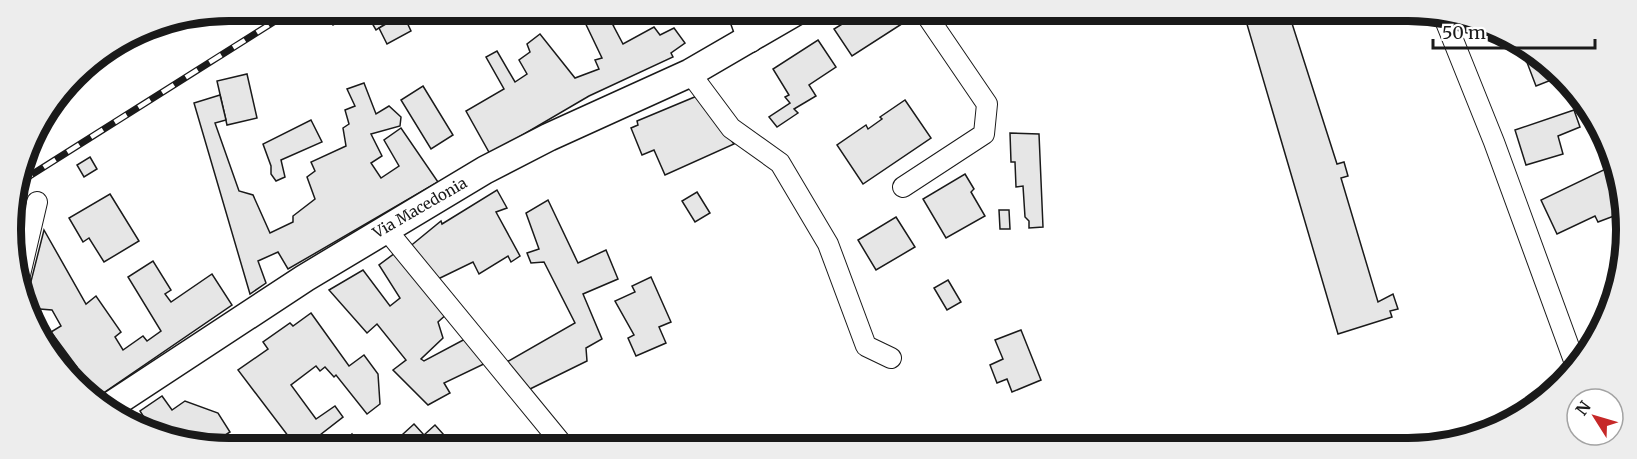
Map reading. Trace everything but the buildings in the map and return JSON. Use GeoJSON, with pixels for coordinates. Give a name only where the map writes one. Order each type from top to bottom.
{"type":"FeatureCollection","features":[{"type":"Feature","properties":{"kind":"main road","name":"Via Macedonia"},"geometry":{"type":"LineString","coordinates":[[114,403],[385,228],[485,170],[549,137],[690,72],[781,21]]}},
{"type":"Feature","properties":{"kind":"street"},"geometry":{"type":"LineString","coordinates":[[743,21],[750,40]]}},
{"type":"Feature","properties":{"kind":"street"},"geometry":{"type":"LineString","coordinates":[[903,187],[984,134],[987,104],[930,21]]}},
{"type":"Feature","properties":{"kind":"street"},"geometry":{"type":"LineString","coordinates":[[1447,25],[1494,142],[1573,357]]}},
{"type":"Feature","properties":{"kind":"street"},"geometry":{"type":"LineString","coordinates":[[690,72],[731,128],[780,163],[828,244],[866,346],[891,358]]}},
{"type":"Feature","properties":{"kind":"street"},"geometry":{"type":"LineString","coordinates":[[23,260],[37,202]]}},
{"type":"Feature","properties":{"kind":"street"},"geometry":{"type":"LineString","coordinates":[[385,228],[557,438]]}},
{"type":"Feature","properties":{"kind":"railway"},"geometry":{"type":"LineString","coordinates":[[28,177],[275,21]]}}]}
